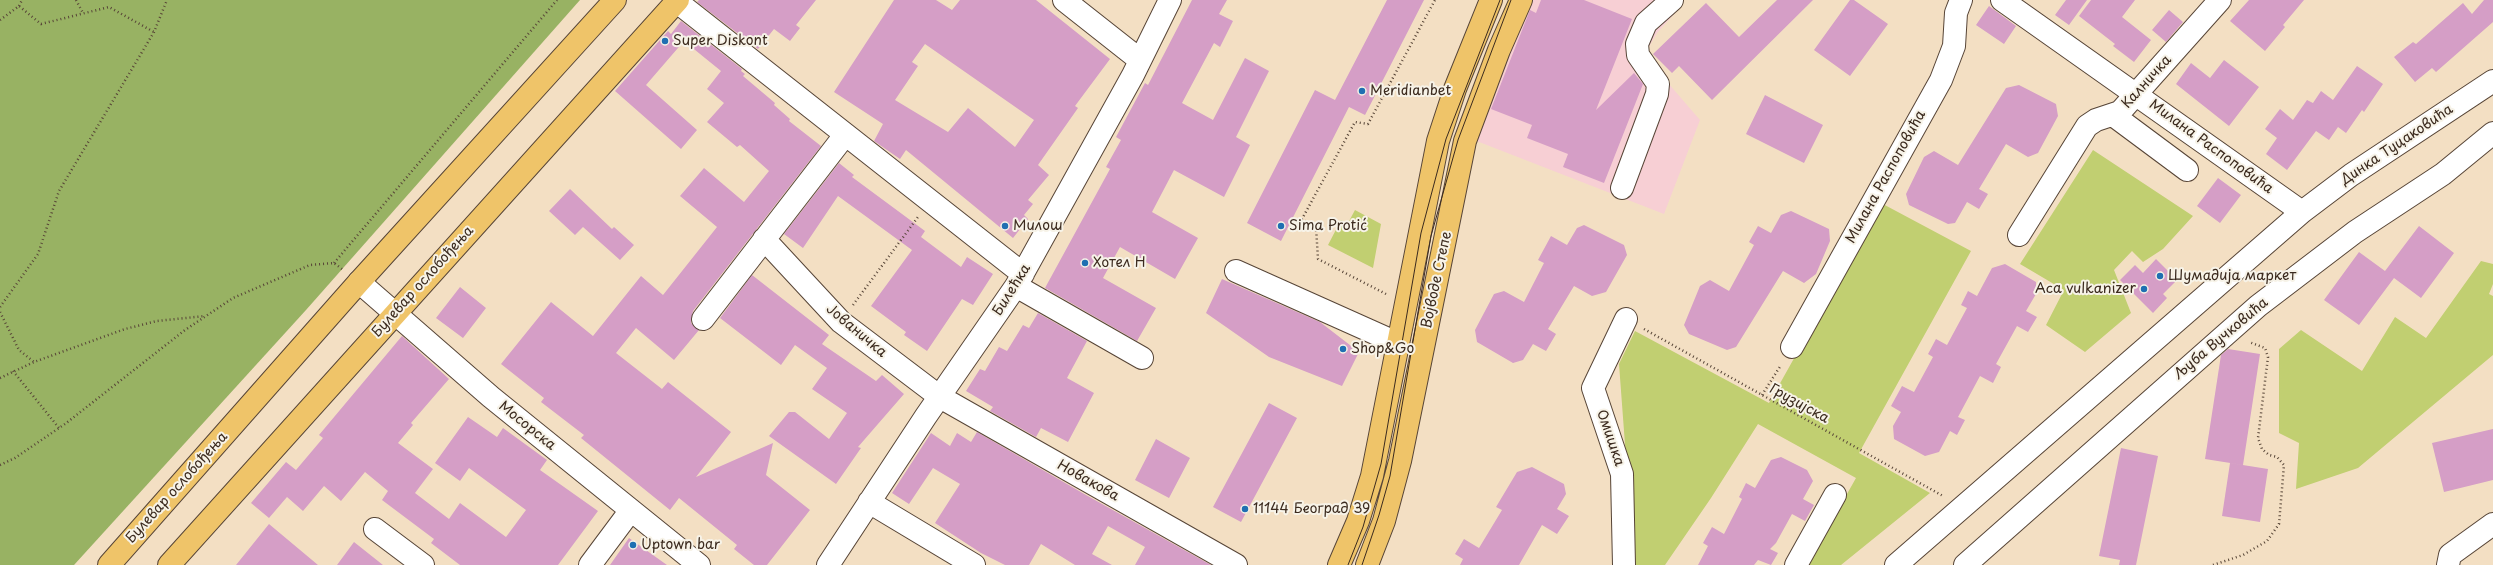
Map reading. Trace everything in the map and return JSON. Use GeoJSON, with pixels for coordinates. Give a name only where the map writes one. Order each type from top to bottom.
{"type":"FeatureCollection","features":[{"type":"Feature","properties":{"kind":"main road","name":"Булевар ослобођења"},"geometry":{"type":"LineString","coordinates":[[109,565],[352,277],[615,0]]}},
{"type":"Feature","properties":{"kind":"main road","name":"Војводе Степе"},"geometry":{"type":"LineString","coordinates":[[1339,565],[1358,521],[1372,476],[1438,141],[1455,89],[1491,0]]}},
{"type":"Feature","properties":{"kind":"main road","name":"Војводе Степе"},"geometry":{"type":"LineString","coordinates":[[1367,565],[1384,521],[1400,461],[1465,141],[1499,50],[1520,0]]}},
{"type":"Feature","properties":{"kind":"main road","name":"Булевар ослобођења"},"geometry":{"type":"LineString","coordinates":[[169,565],[677,1]]}},
{"type":"Feature","properties":{"kind":"street"},"geometry":{"type":"LineString","coordinates":[[1064,0],[1140,60]]}},
{"type":"Feature","properties":{"kind":"street","name":"Билећка"},"geometry":{"type":"LineString","coordinates":[[828,565],[1020,280],[1140,60],[1170,0]]}},
{"type":"Feature","properties":{"kind":"street","name":"Милана Распоповића"},"geometry":{"type":"LineString","coordinates":[[1792,348],[1940,80],[1954,46],[1956,13],[1961,0]]}},
{"type":"Feature","properties":{"kind":"street","name":"Милана Распоповића"},"geometry":{"type":"LineString","coordinates":[[2002,0],[2302,212]]}},
{"type":"Feature","properties":{"kind":"street","name":"Калничка"},"geometry":{"type":"LineString","coordinates":[[2019,235],[2087,126],[2096,120],[2120,112],[2220,0]]}},
{"type":"Feature","properties":{"kind":"street"},"geometry":{"type":"LineString","coordinates":[[677,1],[845,135],[1020,280],[1142,358]]}},
{"type":"Feature","properties":{"kind":"street"},"geometry":{"type":"LineString","coordinates":[[1622,188],[1657,94],[1658,84],[1638,55],[1637,44],[1646,23],[1669,3]]}},
{"type":"Feature","properties":{"kind":"street","name":"Динка Туцаковића"},"geometry":{"type":"LineString","coordinates":[[2302,212],[2351,175],[2493,81]]}},
{"type":"Feature","properties":{"kind":"street"},"geometry":{"type":"LineString","coordinates":[[2114,115],[2187,170]]}},
{"type":"Feature","properties":{"kind":"street","name":"Љуба Вучковића"},"geometry":{"type":"LineString","coordinates":[[1965,565],[2258,306],[2355,232],[2444,174],[2493,133]]}},
{"type":"Feature","properties":{"kind":"street"},"geometry":{"type":"LineString","coordinates":[[703,319],[845,135]]}},
{"type":"Feature","properties":{"kind":"street"},"geometry":{"type":"LineString","coordinates":[[1896,565],[2302,212]]}},
{"type":"Feature","properties":{"kind":"street","name":"Јованичка"},"geometry":{"type":"LineString","coordinates":[[764,239],[841,322],[940,397]]}},
{"type":"Feature","properties":{"kind":"street"},"geometry":{"type":"LineString","coordinates":[[1236,271],[1388,339],[1398,341]]}},
{"type":"Feature","properties":{"kind":"street","name":"Мосорска"},"geometry":{"type":"LineString","coordinates":[[352,277],[491,397],[699,565]]}},
{"type":"Feature","properties":{"kind":"street","name":"Омишка"},"geometry":{"type":"LineString","coordinates":[[1624,565],[1622,474],[1593,388],[1626,319]]}},
{"type":"Feature","properties":{"kind":"street","name":"Новакова"},"geometry":{"type":"LineString","coordinates":[[940,397],[1236,565]]}},
{"type":"Feature","properties":{"kind":"street"},"geometry":{"type":"LineString","coordinates":[[1796,565],[1835,496]]}},
{"type":"Feature","properties":{"kind":"street"},"geometry":{"type":"LineString","coordinates":[[869,502],[974,565]]}},
{"type":"Feature","properties":{"kind":"street"},"geometry":{"type":"LineString","coordinates":[[590,565],[631,510]]}},
{"type":"Feature","properties":{"kind":"street"},"geometry":{"type":"LineString","coordinates":[[2449,560],[2493,524]]}},
{"type":"Feature","properties":{"kind":"street"},"geometry":{"type":"LineString","coordinates":[[375,529],[423,565]]}},
{"type":"Feature","properties":{"kind":"path"},"geometry":{"type":"LineString","coordinates":[[0,20],[19,6],[22,0]]}},
{"type":"Feature","properties":{"kind":"path"},"geometry":{"type":"LineString","coordinates":[[76,0],[83,13]]}},
{"type":"Feature","properties":{"kind":"path"},"geometry":{"type":"LineString","coordinates":[[0,307],[38,254],[59,191],[154,32],[167,0]]}},
{"type":"Feature","properties":{"kind":"path"},"geometry":{"type":"LineString","coordinates":[[334,263],[557,0]]}},
{"type":"Feature","properties":{"kind":"path"},"geometry":{"type":"LineString","coordinates":[[1390,296],[1318,259],[1316,227],[1302,219],[1355,122],[1368,124],[1435,0]]}},
{"type":"Feature","properties":{"kind":"path"},"geometry":{"type":"LineString","coordinates":[[19,6],[41,24],[109,7],[154,32]]}},
{"type":"Feature","properties":{"kind":"path"},"geometry":{"type":"LineString","coordinates":[[841,322],[922,212]]}},
{"type":"Feature","properties":{"kind":"path"},"geometry":{"type":"LineString","coordinates":[[0,465],[15,458],[59,428],[206,316],[233,298],[310,265],[334,263],[352,277]]}},
{"type":"Feature","properties":{"kind":"path"},"geometry":{"type":"LineString","coordinates":[[0,312],[19,350],[34,362]]}},
{"type":"Feature","properties":{"kind":"path"},"geometry":{"type":"LineString","coordinates":[[0,378],[34,362],[125,329],[157,321],[206,316]]}},
{"type":"Feature","properties":{"kind":"path","name":"Грузијска"},"geometry":{"type":"LineString","coordinates":[[1626,319],[1962,507]]}},
{"type":"Feature","properties":{"kind":"path"},"geometry":{"type":"LineString","coordinates":[[2213,565],[2244,555],[2267,541],[2279,524],[2285,478],[2284,465],[2277,457],[2269,455],[2262,449],[2258,438],[2268,357],[2265,348],[2257,343],[2228,338],[2224,335]]}},
{"type":"Feature","properties":{"kind":"path"},"geometry":{"type":"LineString","coordinates":[[1762,395],[1792,348]]}},
{"type":"Feature","properties":{"kind":"path"},"geometry":{"type":"LineString","coordinates":[[14,371],[59,428]]}},
{"type":"Feature","properties":{"kind":"shaded area"},"geometry":{"type":"Polygon","coordinates":[[[1530,0],[1658,0],[1675,13],[1657,33],[1646,52],[1662,76],[1700,120],[1664,214],[1474,140],[1530,0]]]}},
{"type":"Feature","properties":{"kind":"green space"},"geometry":{"type":"Polygon","coordinates":[[[0,0],[580,0],[306,310],[74,565],[0,565],[0,0]]]}},
{"type":"Feature","properties":{"kind":"green space"},"geometry":{"type":"Polygon","coordinates":[[[2093,150],[2193,216],[2163,249],[2143,262],[2132,251],[2114,270],[2131,313],[2085,352],[2046,325],[2064,290],[2020,264],[2093,150]]]}},
{"type":"Feature","properties":{"kind":"green space"},"geometry":{"type":"Polygon","coordinates":[[[1881,203],[1971,251],[1859,453],[1930,493],[1841,565],[1807,565],[1856,478],[1758,424],[1711,498],[1665,565],[1634,565],[1619,364],[1635,331],[1769,403],[1881,203]]]}},
{"type":"Feature","properties":{"kind":"green space"},"geometry":{"type":"Polygon","coordinates":[[[1355,210],[1381,224],[1373,268],[1328,245],[1341,220],[1348,223],[1355,210]]]}},
{"type":"Feature","properties":{"kind":"green space"},"geometry":{"type":"Polygon","coordinates":[[[2481,261],[2493,264],[2493,284],[2489,294],[2493,296],[2493,355],[2358,468],[2296,489],[2299,443],[2279,433],[2279,349],[2301,330],[2362,371],[2395,317],[2426,338],[2481,261]]]}},
{"type":"Feature","properties":{"kind":"building"},"geometry":{"type":"Polygon","coordinates":[[[699,0],[816,0],[796,25],[800,28],[790,41],[774,29],[758,49],[697,2],[699,0]]]}},
{"type":"Feature","properties":{"kind":"building"},"geometry":{"type":"Polygon","coordinates":[[[894,0],[936,0],[952,10],[960,0],[1036,0],[1110,59],[1075,106],[1078,108],[1038,165],[1049,175],[1028,200],[1033,204],[1024,215],[1028,219],[1013,238],[906,150],[900,159],[874,141],[883,124],[834,92],[894,0]],[[925,44],[912,62],[918,66],[895,100],[948,132],[968,108],[1015,147],[1034,120],[925,44]]]}},
{"type":"Feature","properties":{"kind":"building"},"geometry":{"type":"Polygon","coordinates":[[[1192,0],[1227,0],[1219,14],[1233,21],[1220,47],[1214,43],[1182,103],[1213,120],[1245,58],[1269,71],[1236,137],[1250,145],[1224,197],[1174,170],[1152,212],[1198,238],[1175,279],[1120,247],[1103,278],[1156,308],[1137,341],[1045,288],[1110,169],[1106,167],[1121,140],[1116,137],[1145,83],[1148,85],[1192,0]]]}},
{"type":"Feature","properties":{"kind":"building"},"geometry":{"type":"Polygon","coordinates":[[[1387,0],[1424,0],[1365,115],[1349,107],[1281,241],[1247,223],[1315,90],[1335,100],[1387,0]]]}},
{"type":"Feature","properties":{"kind":"building"},"geometry":{"type":"Polygon","coordinates":[[[1541,0],[1584,0],[1632,19],[1596,110],[1634,73],[1643,84],[1604,183],[1563,167],[1568,154],[1527,138],[1532,125],[1491,109],[1530,10],[1536,13],[1541,0]]]}},
{"type":"Feature","properties":{"kind":"building"},"geometry":{"type":"Polygon","coordinates":[[[1777,0],[1813,0],[1712,100],[1679,66],[1672,73],[1653,54],[1706,3],[1739,37],[1777,0]]]}},
{"type":"Feature","properties":{"kind":"building"},"geometry":{"type":"Polygon","coordinates":[[[1850,0],[1854,0],[1888,24],[1850,76],[1814,50],[1850,0]]]}},
{"type":"Feature","properties":{"kind":"building"},"geometry":{"type":"Polygon","coordinates":[[[2066,0],[2087,0],[2069,25],[2055,15],[2066,0]]]}},
{"type":"Feature","properties":{"kind":"building"},"geometry":{"type":"Polygon","coordinates":[[[2091,0],[2135,0],[2122,17],[2151,40],[2134,62],[2113,46],[2115,44],[2079,16],[2091,0]]]}},
{"type":"Feature","properties":{"kind":"building"},"geometry":{"type":"Polygon","coordinates":[[[2249,0],[2304,0],[2283,25],[2285,27],[2265,51],[2230,21],[2249,0]]]}},
{"type":"Feature","properties":{"kind":"building"},"geometry":{"type":"Polygon","coordinates":[[[2484,0],[2493,0],[2493,22],[2436,72],[2432,68],[2415,82],[2394,57],[2413,42],[2416,44],[2463,3],[2472,14],[2484,0]]]}},
{"type":"Feature","properties":{"kind":"building"},"geometry":{"type":"Polygon","coordinates":[[[1989,6],[2016,26],[2004,44],[1976,25],[1989,6]]]}},
{"type":"Feature","properties":{"kind":"building"},"geometry":{"type":"Polygon","coordinates":[[[2169,10],[2183,22],[2166,42],[2152,30],[2169,10]]]}},
{"type":"Feature","properties":{"kind":"building"},"geometry":{"type":"Polygon","coordinates":[[[681,21],[742,69],[741,71],[745,74],[743,76],[775,103],[774,105],[790,119],[789,121],[821,146],[693,311],[691,323],[699,330],[674,360],[636,328],[616,353],[662,389],[668,382],[731,432],[696,477],[773,443],[766,475],[810,510],[767,565],[754,565],[734,549],[737,545],[679,498],[670,510],[581,438],[584,435],[541,402],[544,398],[501,364],[551,302],[593,336],[641,276],[663,295],[717,227],[680,196],[704,168],[744,202],[769,171],[740,145],[737,147],[707,122],[724,103],[707,89],[721,71],[684,41],[646,85],[697,130],[681,149],[615,91],[668,31],[671,34],[681,21]]]}},
{"type":"Feature","properties":{"kind":"building"},"geometry":{"type":"Polygon","coordinates":[[[2224,60],[2259,87],[2229,126],[2176,84],[2191,63],[2210,78],[2224,60]]]}},
{"type":"Feature","properties":{"kind":"building"},"geometry":{"type":"Polygon","coordinates":[[[2357,66],[2383,84],[2364,112],[2362,110],[2346,133],[2338,127],[2329,140],[2316,131],[2287,170],[2266,154],[2277,138],[2265,129],[2280,109],[2293,120],[2307,100],[2313,103],[2321,91],[2333,100],[2357,66]]]}},
{"type":"Feature","properties":{"kind":"building"},"geometry":{"type":"Polygon","coordinates":[[[2019,85],[2056,104],[2058,116],[2038,153],[2028,157],[2006,144],[1979,189],[1988,194],[1979,209],[1967,202],[1955,223],[1948,224],[1909,205],[1906,194],[1924,157],[1934,151],[1958,165],[2006,88],[2019,85]]]}},
{"type":"Feature","properties":{"kind":"building"},"geometry":{"type":"Polygon","coordinates":[[[1765,95],[1823,125],[1804,163],[1746,134],[1765,95]]]}},
{"type":"Feature","properties":{"kind":"building"},"geometry":{"type":"Polygon","coordinates":[[[839,163],[854,175],[852,177],[925,231],[921,237],[961,267],[967,257],[993,274],[973,305],[962,299],[927,351],[904,335],[906,332],[871,306],[912,250],[838,196],[803,248],[784,234],[839,163]]]}},
{"type":"Feature","properties":{"kind":"building"},"geometry":{"type":"Polygon","coordinates":[[[2218,178],[2241,195],[2220,223],[2197,206],[2218,178]]]}},
{"type":"Feature","properties":{"kind":"building"},"geometry":{"type":"Polygon","coordinates":[[[570,189],[612,229],[614,227],[634,245],[620,260],[583,227],[575,235],[549,211],[570,189]]]}},
{"type":"Feature","properties":{"kind":"building"},"geometry":{"type":"Polygon","coordinates":[[[1791,211],[1829,229],[1830,241],[1816,274],[1804,283],[1783,271],[1736,347],[1727,350],[1689,334],[1684,325],[1700,286],[1710,280],[1729,291],[1754,245],[1749,242],[1758,226],[1771,233],[1781,215],[1791,211]]]}},
{"type":"Feature","properties":{"kind":"building"},"geometry":{"type":"Polygon","coordinates":[[[1584,225],[1624,245],[1627,255],[1606,292],[1592,296],[1574,286],[1548,329],[1556,334],[1546,351],[1533,344],[1523,360],[1513,363],[1477,342],[1475,330],[1494,294],[1504,291],[1524,302],[1544,263],[1538,260],[1551,236],[1567,245],[1577,228],[1584,225]]]}},
{"type":"Feature","properties":{"kind":"building"},"geometry":{"type":"Polygon","coordinates":[[[2419,226],[2454,253],[2421,298],[2394,278],[2359,325],[2324,300],[2359,252],[2385,271],[2419,226]]]}},
{"type":"Feature","properties":{"kind":"building","name":"Aca vulkanizer"},"geometry":{"type":"Polygon","coordinates":[[[2156,259],[2177,280],[2163,294],[2167,298],[2153,313],[2120,280],[2135,265],[2143,273],[2156,259]]]}},
{"type":"Feature","properties":{"kind":"building"},"geometry":{"type":"Polygon","coordinates":[[[2005,264],[2036,282],[2036,294],[2026,311],[2037,317],[2028,332],[2017,326],[1996,364],[2001,367],[1993,383],[1980,376],[1958,417],[1965,420],[1957,435],[1950,431],[1939,452],[1925,456],[1894,439],[1893,426],[1901,412],[1891,406],[1902,386],[1914,392],[1933,357],[1928,354],[1936,339],[1947,345],[1967,308],[1961,305],[1968,291],[1977,296],[1992,268],[2005,264]]]}},
{"type":"Feature","properties":{"kind":"building"},"geometry":{"type":"Polygon","coordinates":[[[752,275],[829,335],[822,344],[876,381],[882,375],[904,394],[858,447],[861,448],[836,484],[769,436],[789,412],[795,412],[829,439],[847,413],[812,389],[827,368],[795,345],[781,365],[720,318],[752,275]]]}},
{"type":"Feature","properties":{"kind":"building"},"geometry":{"type":"Polygon","coordinates":[[[1222,279],[1320,322],[1359,352],[1342,386],[1269,357],[1206,313],[1222,279]]]}},
{"type":"Feature","properties":{"kind":"building"},"geometry":{"type":"Polygon","coordinates":[[[460,287],[486,308],[463,338],[436,318],[460,287]]]}},
{"type":"Feature","properties":{"kind":"building"},"geometry":{"type":"Polygon","coordinates":[[[1038,313],[1087,341],[1067,378],[1094,393],[1068,442],[1041,428],[1036,437],[990,411],[993,407],[966,391],[980,369],[985,371],[999,347],[1007,351],[1023,325],[1029,328],[1038,313]]]}},
{"type":"Feature","properties":{"kind":"building"},"geometry":{"type":"Polygon","coordinates":[[[402,336],[449,379],[411,423],[413,425],[398,443],[433,469],[415,493],[449,519],[460,503],[506,537],[526,510],[469,468],[460,481],[435,463],[468,417],[497,437],[503,428],[547,460],[540,470],[598,511],[558,565],[460,565],[431,543],[434,539],[382,500],[388,491],[365,472],[341,501],[324,486],[303,511],[287,497],[269,518],[251,503],[286,462],[296,470],[323,438],[319,435],[402,336]]]}},
{"type":"Feature","properties":{"kind":"building"},"geometry":{"type":"Polygon","coordinates":[[[2228,349],[2260,354],[2243,465],[2205,459],[2221,355],[2228,349]]]}},
{"type":"Feature","properties":{"kind":"building"},"geometry":{"type":"Polygon","coordinates":[[[1269,403],[1297,418],[1241,522],[1213,507],[1269,403]]]}},
{"type":"Feature","properties":{"kind":"building"},"geometry":{"type":"Polygon","coordinates":[[[2493,429],[2493,480],[2444,492],[2432,443],[2493,429]]]}},
{"type":"Feature","properties":{"kind":"building"},"geometry":{"type":"Polygon","coordinates":[[[977,432],[1211,565],[1135,565],[1145,547],[1108,526],[1092,554],[1112,565],[1075,565],[1041,544],[1029,565],[1005,565],[981,553],[935,523],[960,484],[933,468],[909,504],[892,493],[931,433],[950,446],[957,433],[971,442],[977,432]]]}},
{"type":"Feature","properties":{"kind":"building"},"geometry":{"type":"Polygon","coordinates":[[[1156,439],[1190,458],[1169,498],[1135,480],[1156,439]]]}},
{"type":"Feature","properties":{"kind":"building"},"geometry":{"type":"Polygon","coordinates":[[[2121,448],[2158,456],[2136,565],[2119,565],[2120,560],[2099,556],[2121,448]]]}},
{"type":"Feature","properties":{"kind":"building"},"geometry":{"type":"Polygon","coordinates":[[[1781,457],[1807,470],[1813,481],[1803,499],[1814,505],[1805,521],[1792,514],[1776,543],[1770,549],[1778,553],[1771,565],[1758,560],[1754,565],[1698,565],[1708,546],[1703,543],[1712,527],[1724,534],[1742,499],[1739,497],[1746,483],[1755,488],[1771,460],[1781,457]]]}},
{"type":"Feature","properties":{"kind":"building"},"geometry":{"type":"Polygon","coordinates":[[[2230,463],[2268,469],[2260,522],[2222,516],[2230,463]]]}},
{"type":"Feature","properties":{"kind":"building"},"geometry":{"type":"Polygon","coordinates":[[[1532,467],[1564,484],[1566,494],[1557,509],[1569,516],[1557,534],[1542,525],[1519,565],[1460,565],[1463,559],[1455,554],[1464,539],[1479,548],[1502,510],[1496,507],[1517,472],[1532,467]]]}},
{"type":"Feature","properties":{"kind":"building"},"geometry":{"type":"Polygon","coordinates":[[[269,524],[318,565],[236,565],[269,524]]]}},
{"type":"Feature","properties":{"kind":"building"},"geometry":{"type":"Polygon","coordinates":[[[629,538],[667,565],[610,565],[629,538]]]}},
{"type":"Feature","properties":{"kind":"building"},"geometry":{"type":"Polygon","coordinates":[[[354,542],[383,565],[337,565],[354,542]]]}},
{"type":"Feature","properties":{"kind":"tram line"},"geometry":{"type":"LineString","coordinates":[[1348,565],[1363,527],[1381,464],[1421,233],[1446,139],[1500,0]]}},
{"type":"Feature","properties":{"kind":"tram line"},"geometry":{"type":"LineString","coordinates":[[1362,565],[1379,515],[1390,476],[1431,236],[1458,140],[1511,0]]}},
{"type":"Feature","properties":{"kind":"place","name":"Super Diskont"},"geometry":{"type":"Point","coordinates":[665,41]}},
{"type":"Feature","properties":{"kind":"place","name":"Meridianbet"},"geometry":{"type":"Point","coordinates":[1362,91]}},
{"type":"Feature","properties":{"kind":"place","name":"Милош"},"geometry":{"type":"Point","coordinates":[1005,226]}},
{"type":"Feature","properties":{"kind":"place","name":"Sima Protić"},"geometry":{"type":"Point","coordinates":[1281,226]}},
{"type":"Feature","properties":{"kind":"place","name":"Хотел Н"},"geometry":{"type":"Point","coordinates":[1085,263]}},
{"type":"Feature","properties":{"kind":"place","name":"Шумадија маркет"},"geometry":{"type":"Point","coordinates":[2160,276]}},
{"type":"Feature","properties":{"kind":"place","name":"Aca vulkanizer"},"geometry":{"type":"Point","coordinates":[2144,289]}},
{"type":"Feature","properties":{"kind":"place","name":"Shop&Go"},"geometry":{"type":"Point","coordinates":[1343,349]}},
{"type":"Feature","properties":{"kind":"place","name":"11144 Београд 39"},"geometry":{"type":"Point","coordinates":[1245,509]}},
{"type":"Feature","properties":{"kind":"place","name":"Uptown bar"},"geometry":{"type":"Point","coordinates":[633,545]}}]}
